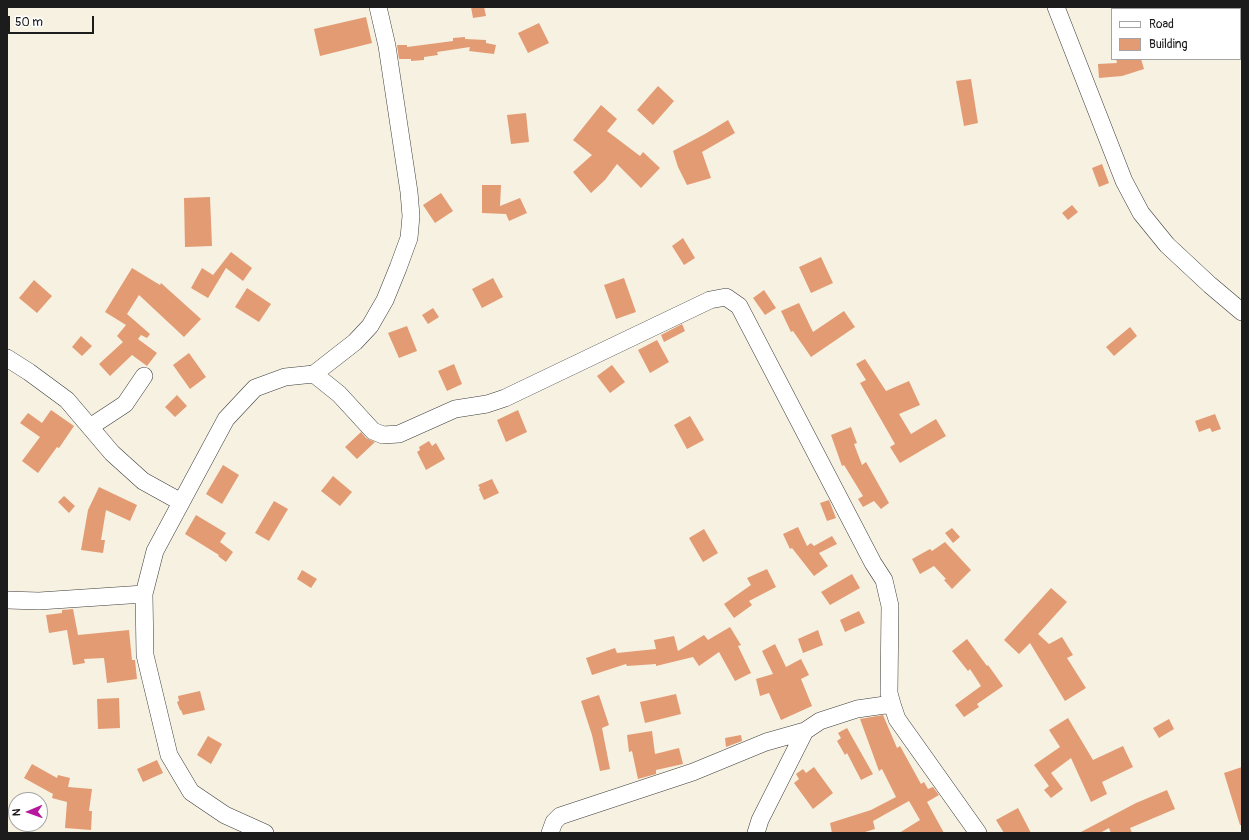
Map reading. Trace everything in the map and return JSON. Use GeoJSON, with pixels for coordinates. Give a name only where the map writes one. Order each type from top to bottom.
{"type":"FeatureCollection","features":[{"type":"Feature","properties":{"kind":"street"},"geometry":{"type":"LineString","coordinates":[[265,833],[225,815],[191,792],[169,755],[145,655],[144,594],[155,551],[226,418],[255,388],[285,377],[314,374],[355,342],[370,326],[385,300],[398,268],[409,238],[411,216],[409,192],[387,46],[378,7]]}},
{"type":"Feature","properties":{"kind":"street"},"geometry":{"type":"LineString","coordinates":[[1056,7],[1124,181],[1141,213],[1167,245],[1242,312]]}},
{"type":"Feature","properties":{"kind":"street"},"geometry":{"type":"LineString","coordinates":[[314,374],[339,394],[373,431],[384,435],[399,434],[455,409],[487,404],[505,398],[710,300],[726,297],[738,306],[873,563],[884,580],[890,606],[889,693],[897,719],[978,833]]}},
{"type":"Feature","properties":{"kind":"street"},"geometry":{"type":"LineString","coordinates":[[7,358],[67,400],[112,453],[143,481],[181,502]]}},
{"type":"Feature","properties":{"kind":"street"},"geometry":{"type":"LineString","coordinates":[[90,428],[125,404],[144,376]]}},
{"type":"Feature","properties":{"kind":"street"},"geometry":{"type":"LineString","coordinates":[[7,600],[39,601],[144,594]]}},
{"type":"Feature","properties":{"kind":"street"},"geometry":{"type":"LineString","coordinates":[[550,833],[554,822],[560,816],[693,772],[766,742],[805,731],[820,721],[857,709],[892,704]]}},
{"type":"Feature","properties":{"kind":"street"},"geometry":{"type":"LineString","coordinates":[[756,833],[760,820],[805,731]]}},
{"type":"Feature","properties":{"kind":"building"},"geometry":{"type":"Polygon","coordinates":[[[471,7],[484,7],[486,16],[473,18],[471,7]]]}},
{"type":"Feature","properties":{"kind":"building"},"geometry":{"type":"Polygon","coordinates":[[[366,17],[372,43],[320,56],[314,29],[366,17]]]}},
{"type":"Feature","properties":{"kind":"building"},"geometry":{"type":"Polygon","coordinates":[[[539,23],[549,43],[528,53],[518,33],[539,23]]]}},
{"type":"Feature","properties":{"kind":"building"},"geometry":{"type":"Polygon","coordinates":[[[465,37],[465,39],[486,40],[486,43],[496,45],[494,54],[469,51],[470,47],[437,52],[438,55],[424,57],[424,60],[411,61],[411,59],[399,59],[397,45],[407,45],[407,47],[453,41],[453,38],[465,37]]]}},
{"type":"Feature","properties":{"kind":"building"},"geometry":{"type":"Polygon","coordinates":[[[1116,60],[1141,60],[1144,69],[1122,76],[1099,78],[1098,64],[1117,63],[1116,60]]]}},
{"type":"Feature","properties":{"kind":"building"},"geometry":{"type":"Polygon","coordinates":[[[971,79],[978,123],[964,126],[956,81],[971,79]]]}},
{"type":"Feature","properties":{"kind":"building"},"geometry":{"type":"Polygon","coordinates":[[[658,86],[674,101],[653,125],[637,110],[658,86]]]}},
{"type":"Feature","properties":{"kind":"building"},"geometry":{"type":"Polygon","coordinates":[[[601,105],[617,119],[607,131],[640,156],[643,152],[660,168],[641,188],[617,164],[605,180],[591,193],[573,172],[592,155],[573,140],[601,105]]]}},
{"type":"Feature","properties":{"kind":"building"},"geometry":{"type":"Polygon","coordinates":[[[526,113],[529,142],[511,144],[507,115],[526,113]]]}},
{"type":"Feature","properties":{"kind":"building"},"geometry":{"type":"Polygon","coordinates":[[[728,120],[735,133],[702,152],[711,178],[687,185],[678,167],[673,151],[728,120]]]}},
{"type":"Feature","properties":{"kind":"building"},"geometry":{"type":"Polygon","coordinates":[[[1102,164],[1109,183],[1099,187],[1092,168],[1102,164]]]}},
{"type":"Feature","properties":{"kind":"building"},"geometry":{"type":"Polygon","coordinates":[[[482,185],[501,185],[500,206],[520,198],[527,213],[509,221],[506,214],[482,213],[482,185]]]}},
{"type":"Feature","properties":{"kind":"building"},"geometry":{"type":"Polygon","coordinates":[[[441,193],[453,211],[435,223],[423,205],[441,193]]]}},
{"type":"Feature","properties":{"kind":"building"},"geometry":{"type":"Polygon","coordinates":[[[210,197],[212,246],[185,247],[184,198],[210,197]]]}},
{"type":"Feature","properties":{"kind":"building"},"geometry":{"type":"Polygon","coordinates":[[[1072,205],[1078,212],[1068,220],[1062,213],[1072,205]]]}},
{"type":"Feature","properties":{"kind":"building"},"geometry":{"type":"Polygon","coordinates":[[[683,238],[695,258],[684,265],[672,246],[683,238]]]}},
{"type":"Feature","properties":{"kind":"building"},"geometry":{"type":"Polygon","coordinates":[[[231,252],[252,268],[243,281],[226,268],[208,298],[191,288],[202,268],[213,275],[231,252]]]}},
{"type":"Feature","properties":{"kind":"building"},"geometry":{"type":"Polygon","coordinates":[[[821,257],[833,283],[811,293],[799,267],[821,257]]]}},
{"type":"Feature","properties":{"kind":"building"},"geometry":{"type":"Polygon","coordinates":[[[132,268],[160,285],[161,283],[201,319],[184,337],[139,295],[127,314],[150,334],[147,338],[141,335],[138,339],[157,353],[147,366],[132,355],[110,376],[99,364],[123,342],[117,336],[126,325],[105,312],[132,268]]]}},
{"type":"Feature","properties":{"kind":"building"},"geometry":{"type":"Polygon","coordinates":[[[493,278],[503,297],[482,308],[472,289],[493,278]]]}},
{"type":"Feature","properties":{"kind":"building"},"geometry":{"type":"Polygon","coordinates":[[[624,278],[636,312],[616,319],[604,285],[624,278]]]}},
{"type":"Feature","properties":{"kind":"building"},"geometry":{"type":"Polygon","coordinates":[[[34,280],[52,296],[37,313],[19,298],[34,280]]]}},
{"type":"Feature","properties":{"kind":"building"},"geometry":{"type":"Polygon","coordinates":[[[247,288],[271,304],[259,322],[235,307],[247,288]]]}},
{"type":"Feature","properties":{"kind":"building"},"geometry":{"type":"Polygon","coordinates":[[[764,290],[776,308],[765,315],[753,298],[764,290]]]}},
{"type":"Feature","properties":{"kind":"building"},"geometry":{"type":"Polygon","coordinates":[[[799,303],[813,332],[844,311],[855,327],[811,357],[793,331],[791,332],[781,311],[799,303]]]}},
{"type":"Feature","properties":{"kind":"building"},"geometry":{"type":"Polygon","coordinates":[[[433,308],[439,317],[428,324],[422,315],[433,308]]]}},
{"type":"Feature","properties":{"kind":"building"},"geometry":{"type":"Polygon","coordinates":[[[682,324],[685,331],[664,342],[661,335],[682,324]]]}},
{"type":"Feature","properties":{"kind":"building"},"geometry":{"type":"Polygon","coordinates":[[[407,326],[417,351],[399,358],[388,333],[407,326]]]}},
{"type":"Feature","properties":{"kind":"building"},"geometry":{"type":"Polygon","coordinates":[[[1130,327],[1137,336],[1114,356],[1106,347],[1130,327]]]}},
{"type":"Feature","properties":{"kind":"building"},"geometry":{"type":"Polygon","coordinates":[[[81,336],[92,346],[82,356],[72,347],[81,336]]]}},
{"type":"Feature","properties":{"kind":"building"},"geometry":{"type":"Polygon","coordinates":[[[657,340],[669,362],[650,373],[638,350],[657,340]]]}},
{"type":"Feature","properties":{"kind":"building"},"geometry":{"type":"Polygon","coordinates":[[[189,353],[206,377],[190,389],[173,365],[189,353]]]}},
{"type":"Feature","properties":{"kind":"building"},"geometry":{"type":"Polygon","coordinates":[[[865,359],[886,391],[909,381],[920,405],[899,414],[911,434],[936,419],[946,436],[900,463],[890,447],[895,444],[860,383],[866,380],[856,364],[865,359]]]}},
{"type":"Feature","properties":{"kind":"building"},"geometry":{"type":"Polygon","coordinates":[[[454,364],[462,384],[447,391],[438,371],[454,364]]]}},
{"type":"Feature","properties":{"kind":"building"},"geometry":{"type":"Polygon","coordinates":[[[612,365],[625,382],[610,393],[597,376],[612,365]]]}},
{"type":"Feature","properties":{"kind":"building"},"geometry":{"type":"Polygon","coordinates":[[[177,395],[187,406],[175,417],[165,407],[177,395]]]}},
{"type":"Feature","properties":{"kind":"building"},"geometry":{"type":"Polygon","coordinates":[[[51,410],[74,426],[59,448],[57,447],[38,473],[22,461],[40,437],[20,423],[28,413],[42,423],[51,410]]]}},
{"type":"Feature","properties":{"kind":"building"},"geometry":{"type":"Polygon","coordinates":[[[518,410],[527,432],[506,442],[497,420],[518,410]]]}},
{"type":"Feature","properties":{"kind":"building"},"geometry":{"type":"Polygon","coordinates":[[[1215,414],[1221,429],[1212,432],[1210,428],[1199,432],[1195,421],[1215,414]]]}},
{"type":"Feature","properties":{"kind":"building"},"geometry":{"type":"Polygon","coordinates":[[[690,416],[704,440],[687,449],[674,425],[690,416]]]}},
{"type":"Feature","properties":{"kind":"building"},"geometry":{"type":"Polygon","coordinates":[[[851,427],[857,443],[854,444],[862,465],[866,462],[889,503],[881,509],[874,501],[863,507],[858,499],[863,496],[844,465],[842,466],[831,435],[851,427]]]}},
{"type":"Feature","properties":{"kind":"building"},"geometry":{"type":"Polygon","coordinates":[[[361,432],[366,438],[375,442],[357,459],[345,447],[361,432]]]}},
{"type":"Feature","properties":{"kind":"building"},"geometry":{"type":"Polygon","coordinates":[[[429,441],[432,446],[436,443],[445,459],[426,470],[417,452],[420,450],[419,447],[429,441]]]}},
{"type":"Feature","properties":{"kind":"building"},"geometry":{"type":"Polygon","coordinates":[[[223,465],[239,475],[222,504],[206,494],[223,465]]]}},
{"type":"Feature","properties":{"kind":"building"},"geometry":{"type":"Polygon","coordinates":[[[333,476],[352,492],[340,506],[321,491],[333,476]]]}},
{"type":"Feature","properties":{"kind":"building"},"geometry":{"type":"Polygon","coordinates":[[[492,479],[499,493],[484,500],[478,485],[492,479]]]}},
{"type":"Feature","properties":{"kind":"building"},"geometry":{"type":"Polygon","coordinates":[[[99,487],[137,505],[130,521],[106,510],[101,540],[105,540],[103,553],[81,550],[88,510],[99,487]]]}},
{"type":"Feature","properties":{"kind":"building"},"geometry":{"type":"Polygon","coordinates":[[[64,496],[75,506],[69,513],[58,502],[64,496]]]}},
{"type":"Feature","properties":{"kind":"building"},"geometry":{"type":"Polygon","coordinates":[[[829,500],[836,518],[827,521],[820,503],[829,500]]]}},
{"type":"Feature","properties":{"kind":"building"},"geometry":{"type":"Polygon","coordinates":[[[274,501],[288,509],[269,541],[255,533],[274,501]]]}},
{"type":"Feature","properties":{"kind":"building"},"geometry":{"type":"Polygon","coordinates":[[[196,515],[226,533],[220,542],[233,552],[226,562],[218,556],[219,555],[185,534],[196,515]]]}},
{"type":"Feature","properties":{"kind":"building"},"geometry":{"type":"Polygon","coordinates":[[[798,527],[807,546],[811,543],[814,546],[832,536],[837,544],[819,553],[828,566],[814,576],[792,548],[790,549],[783,534],[798,527]]]}},
{"type":"Feature","properties":{"kind":"building"},"geometry":{"type":"Polygon","coordinates":[[[952,528],[960,537],[953,543],[945,533],[952,528]]]}},
{"type":"Feature","properties":{"kind":"building"},"geometry":{"type":"Polygon","coordinates":[[[704,529],[718,553],[703,562],[689,538],[704,529]]]}},
{"type":"Feature","properties":{"kind":"building"},"geometry":{"type":"Polygon","coordinates":[[[945,542],[971,570],[952,589],[944,580],[946,579],[934,566],[920,574],[912,559],[930,549],[932,551],[945,542]]]}},
{"type":"Feature","properties":{"kind":"building"},"geometry":{"type":"Polygon","coordinates":[[[767,569],[776,587],[749,601],[752,605],[734,618],[724,604],[751,585],[747,578],[767,569]]]}},
{"type":"Feature","properties":{"kind":"building"},"geometry":{"type":"Polygon","coordinates":[[[302,570],[317,579],[311,588],[297,579],[302,570]]]}},
{"type":"Feature","properties":{"kind":"building"},"geometry":{"type":"Polygon","coordinates":[[[852,574],[860,588],[830,605],[821,592],[852,574]]]}},
{"type":"Feature","properties":{"kind":"building"},"geometry":{"type":"Polygon","coordinates":[[[1051,588],[1067,602],[1038,634],[1049,644],[1062,637],[1073,655],[1067,658],[1086,688],[1065,701],[1030,643],[1019,654],[1004,640],[1051,588]]]}},
{"type":"Feature","properties":{"kind":"building"},"geometry":{"type":"Polygon","coordinates":[[[73,609],[78,635],[129,630],[132,660],[135,660],[137,679],[107,683],[104,658],[84,659],[85,663],[73,665],[67,630],[49,633],[46,615],[62,613],[62,610],[73,609]]]}},
{"type":"Feature","properties":{"kind":"building"},"geometry":{"type":"Polygon","coordinates":[[[859,611],[865,623],[845,632],[840,620],[859,611]]]}},
{"type":"Feature","properties":{"kind":"building"},"geometry":{"type":"Polygon","coordinates":[[[730,627],[741,645],[738,646],[751,673],[735,681],[719,652],[699,666],[693,657],[656,666],[656,664],[627,666],[626,664],[592,675],[586,658],[615,648],[617,653],[656,649],[654,640],[674,636],[678,651],[704,635],[708,640],[730,627]]]}},
{"type":"Feature","properties":{"kind":"building"},"geometry":{"type":"Polygon","coordinates":[[[818,630],[823,645],[803,653],[798,639],[818,630]]]}},
{"type":"Feature","properties":{"kind":"building"},"geometry":{"type":"Polygon","coordinates":[[[967,639],[1003,686],[977,704],[979,707],[964,717],[955,705],[981,686],[970,669],[968,671],[952,651],[967,639]]]}},
{"type":"Feature","properties":{"kind":"building"},"geometry":{"type":"Polygon","coordinates":[[[775,644],[786,667],[801,659],[809,675],[801,679],[812,706],[781,720],[769,693],[760,696],[756,679],[773,674],[762,651],[775,644]]]}},
{"type":"Feature","properties":{"kind":"building"},"geometry":{"type":"Polygon","coordinates":[[[200,691],[205,710],[183,715],[177,702],[179,701],[178,696],[200,691]]]}},
{"type":"Feature","properties":{"kind":"building"},"geometry":{"type":"Polygon","coordinates":[[[676,694],[681,714],[645,723],[640,702],[676,694]]]}},
{"type":"Feature","properties":{"kind":"building"},"geometry":{"type":"Polygon","coordinates":[[[599,695],[609,725],[602,728],[610,769],[600,771],[592,735],[581,701],[599,695]]]}},
{"type":"Feature","properties":{"kind":"building"},"geometry":{"type":"Polygon","coordinates":[[[119,698],[120,728],[98,729],[97,699],[119,698]]]}},
{"type":"Feature","properties":{"kind":"building"},"geometry":{"type":"Polygon","coordinates":[[[883,715],[897,748],[900,746],[921,784],[924,782],[928,789],[933,787],[939,795],[927,802],[944,833],[899,833],[920,820],[909,801],[873,821],[875,829],[862,833],[832,833],[830,823],[871,810],[896,797],[882,769],[879,771],[860,719],[883,715]]]}},
{"type":"Feature","properties":{"kind":"building"},"geometry":{"type":"Polygon","coordinates":[[[1068,718],[1093,760],[1123,746],[1133,767],[1102,782],[1107,794],[1091,802],[1071,758],[1051,773],[1063,789],[1051,798],[1044,790],[1049,786],[1034,765],[1060,747],[1049,730],[1068,718]]]}},
{"type":"Feature","properties":{"kind":"building"},"geometry":{"type":"Polygon","coordinates":[[[1169,719],[1174,729],[1159,738],[1153,728],[1169,719]]]}},
{"type":"Feature","properties":{"kind":"building"},"geometry":{"type":"Polygon","coordinates":[[[847,728],[873,774],[861,780],[847,753],[845,755],[837,741],[841,738],[838,733],[847,728]]]}},
{"type":"Feature","properties":{"kind":"building"},"geometry":{"type":"Polygon","coordinates":[[[652,731],[655,754],[679,748],[683,764],[656,770],[656,774],[638,779],[632,751],[629,752],[627,735],[652,731]]]}},
{"type":"Feature","properties":{"kind":"building"},"geometry":{"type":"Polygon","coordinates":[[[741,735],[742,741],[726,747],[725,738],[741,735]]]}},
{"type":"Feature","properties":{"kind":"building"},"geometry":{"type":"Polygon","coordinates":[[[208,736],[222,744],[211,764],[197,755],[208,736]]]}},
{"type":"Feature","properties":{"kind":"building"},"geometry":{"type":"Polygon","coordinates":[[[157,760],[163,773],[143,782],[137,769],[157,760]]]}},
{"type":"Feature","properties":{"kind":"building"},"geometry":{"type":"Polygon","coordinates":[[[32,764],[57,778],[58,775],[70,778],[68,787],[92,789],[89,811],[92,811],[91,830],[65,828],[67,802],[52,798],[53,794],[24,778],[32,764]]]}},
{"type":"Feature","properties":{"kind":"building"},"geometry":{"type":"Polygon","coordinates":[[[814,767],[833,793],[813,809],[794,783],[799,779],[796,774],[803,769],[806,773],[814,767]]]}},
{"type":"Feature","properties":{"kind":"building"},"geometry":{"type":"Polygon","coordinates":[[[1242,767],[1242,825],[1240,825],[1224,773],[1242,767]]]}},
{"type":"Feature","properties":{"kind":"building"},"geometry":{"type":"Polygon","coordinates":[[[1167,790],[1175,809],[1130,828],[1132,833],[1111,833],[1109,828],[1100,833],[1079,833],[1136,803],[1167,790]]]}},
{"type":"Feature","properties":{"kind":"building"},"geometry":{"type":"Polygon","coordinates":[[[1018,808],[1031,833],[1004,833],[996,820],[1018,808]]]}}]}
